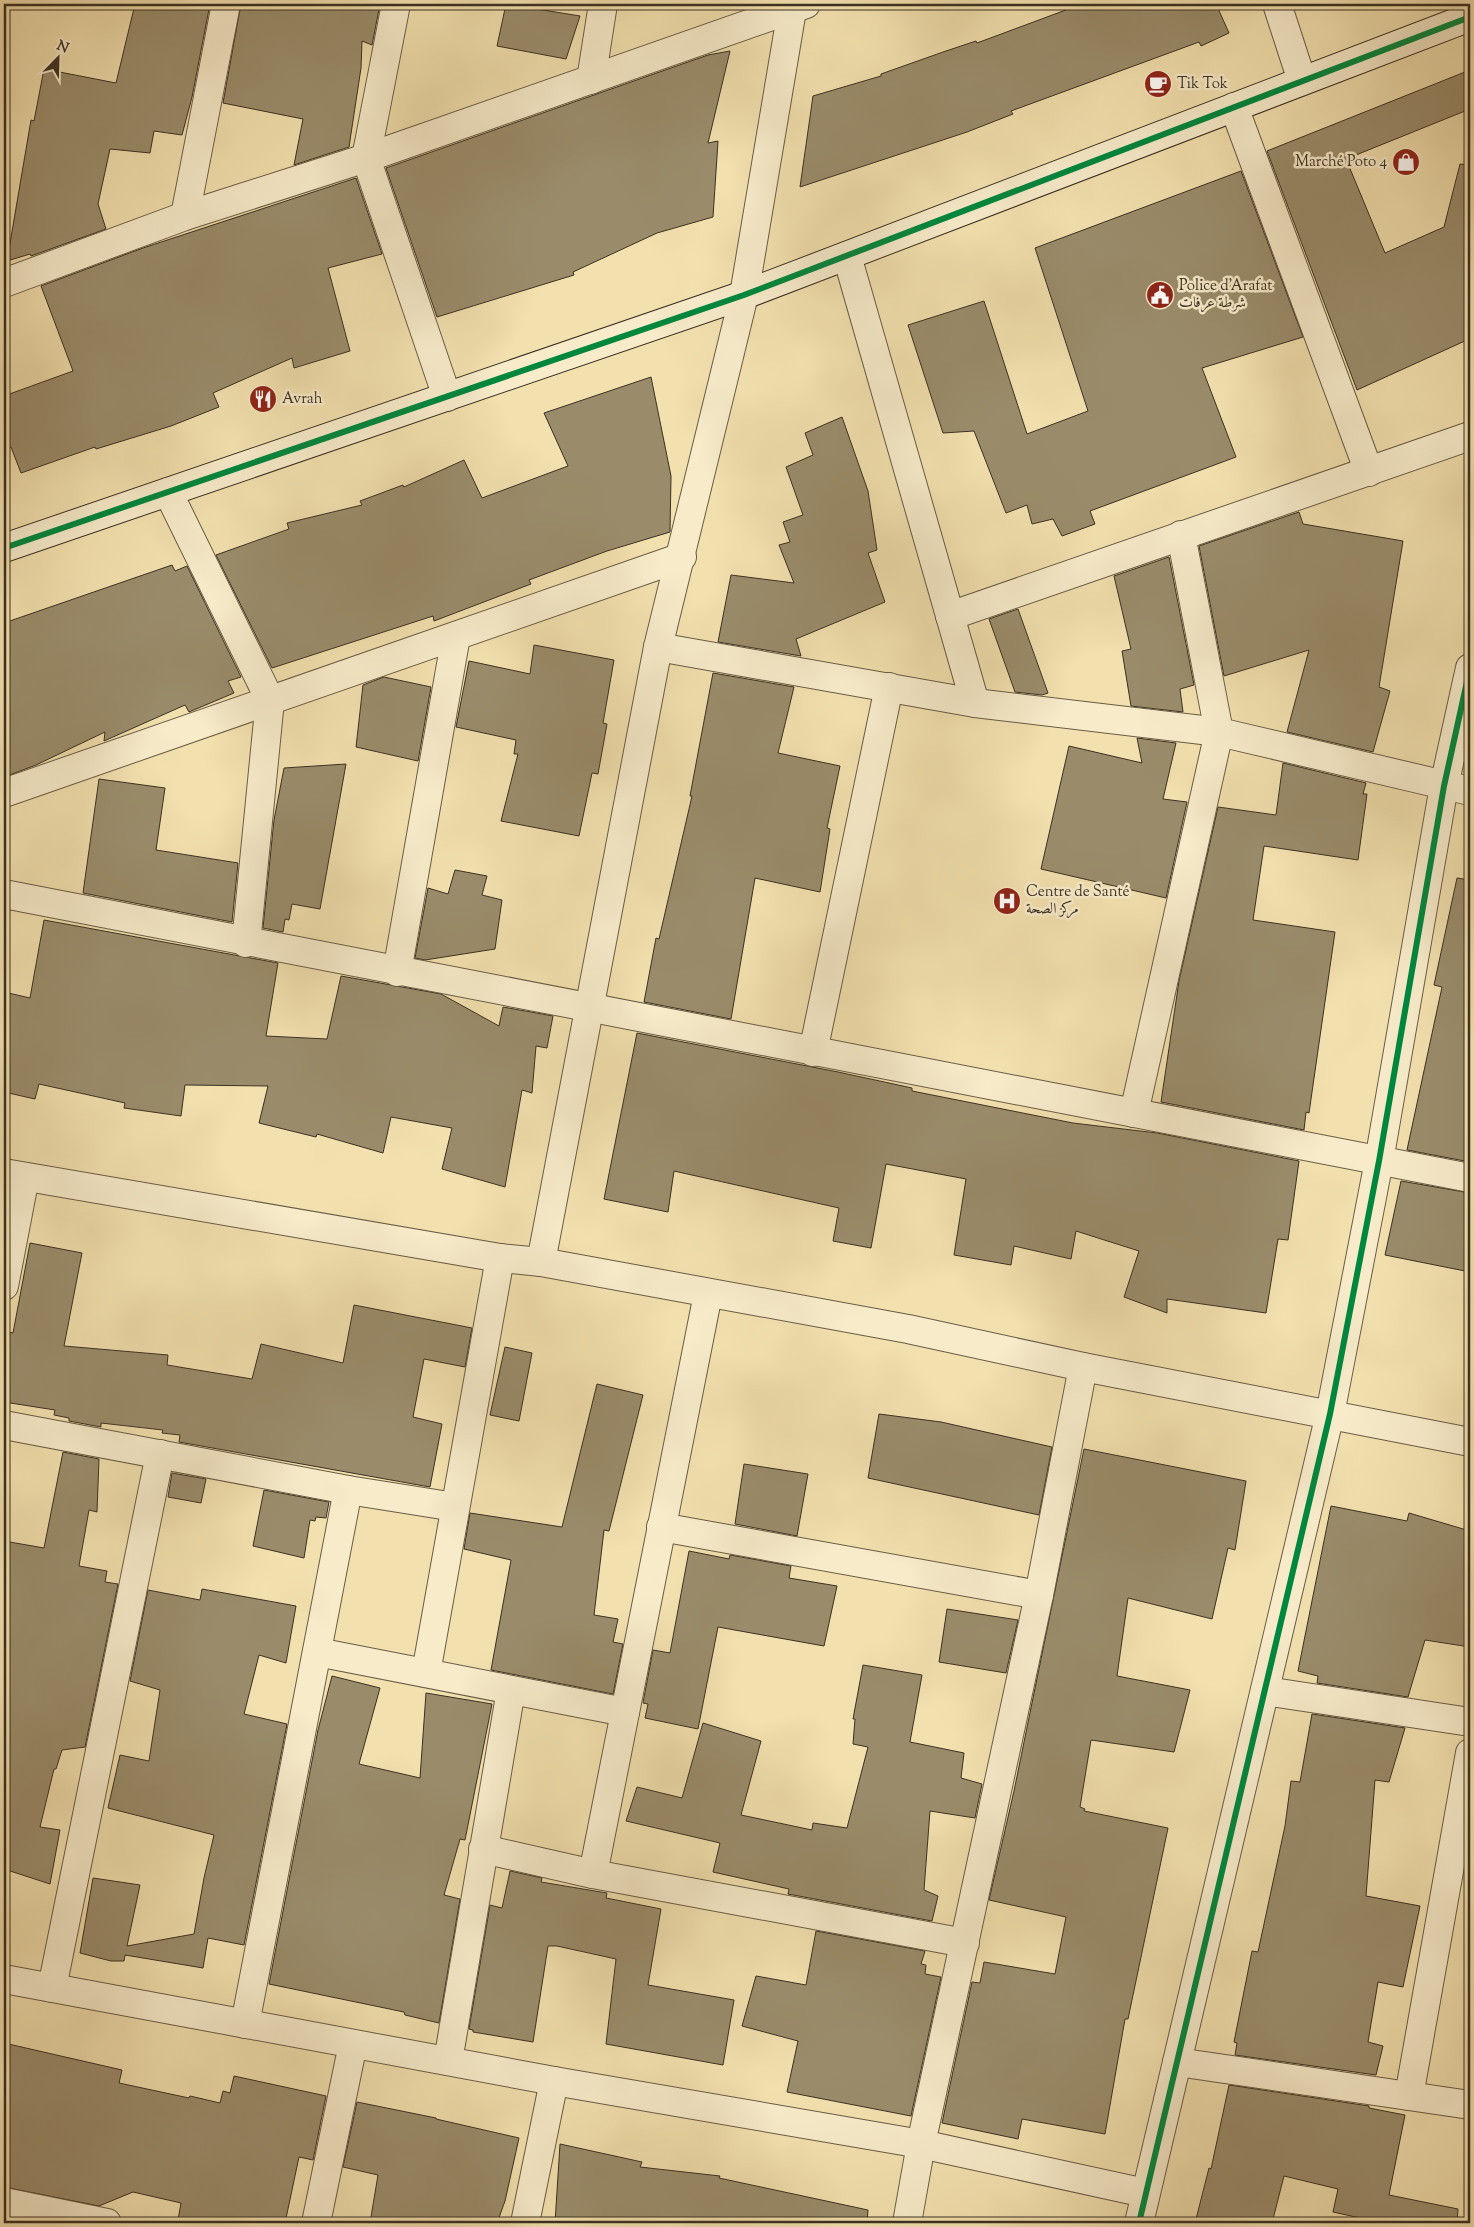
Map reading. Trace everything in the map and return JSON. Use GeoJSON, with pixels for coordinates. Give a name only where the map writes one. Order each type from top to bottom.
{"type":"FeatureCollection","features":[{"type":"Feature","properties":{"kind":"street"},"geometry":{"type":"LineString","coordinates":[[186,216],[226,4]]}},
{"type":"Feature","properties":{"kind":"street"},"geometry":{"type":"LineString","coordinates":[[396,4],[366,158],[447,397]]}},
{"type":"Feature","properties":{"kind":"street"},"geometry":{"type":"LineString","coordinates":[[590,80],[603,4]]}},
{"type":"Feature","properties":{"kind":"street"},"geometry":{"type":"LineString","coordinates":[[1278,4],[1302,81]]}},
{"type":"Feature","properties":{"kind":"street"},"geometry":{"type":"LineString","coordinates":[[4,283],[186,216],[366,158],[797,5]]}},
{"type":"Feature","properties":{"kind":"street"},"geometry":{"type":"LineString","coordinates":[[541,1262],[658,647],[682,557],[744,295],[797,5]]}},
{"type":"Feature","properties":{"kind":"street"},"geometry":{"type":"LineString","coordinates":[[4,548],[744,295],[1470,17]]}},
{"type":"Feature","properties":{"kind":"street"},"geometry":{"type":"LineString","coordinates":[[1234,107],[1369,472]]}},
{"type":"Feature","properties":{"kind":"street"},"geometry":{"type":"LineString","coordinates":[[847,256],[975,703]]}},
{"type":"Feature","properties":{"kind":"street"},"geometry":{"type":"LineString","coordinates":[[950,616],[1470,436]]}},
{"type":"Feature","properties":{"kind":"street"},"geometry":{"type":"LineString","coordinates":[[168,492],[270,700],[246,943]]}},
{"type":"Feature","properties":{"kind":"street"},"geometry":{"type":"LineString","coordinates":[[1134,1113],[1219,732],[1181,535]]}},
{"type":"Feature","properties":{"kind":"street"},"geometry":{"type":"LineString","coordinates":[[4,793],[682,557]]}},
{"type":"Feature","properties":{"kind":"street"},"geometry":{"type":"LineString","coordinates":[[397,972],[456,636]]}},
{"type":"Feature","properties":{"kind":"street"},"geometry":{"type":"LineString","coordinates":[[658,647],[975,703],[1219,732],[1457,788]]}},
{"type":"Feature","properties":{"kind":"street"},"geometry":{"type":"LineString","coordinates":[[1140,2223],[1145,2193],[1330,1414],[1379,1161],[1457,788],[1470,668]]}},
{"type":"Feature","properties":{"kind":"street"},"geometry":{"type":"LineString","coordinates":[[813,1052],[889,687]]}},
{"type":"Feature","properties":{"kind":"street"},"geometry":{"type":"LineString","coordinates":[[4,894],[75,906],[246,943],[1470,1178]]}},
{"type":"Feature","properties":{"kind":"street"},"geometry":{"type":"LineString","coordinates":[[4,1286],[14,1175],[500,1258],[541,1262],[908,1329],[1083,1367],[1470,1442]]}},
{"type":"Feature","properties":{"kind":"street"},"geometry":{"type":"LineString","coordinates":[[426,1673],[500,1258]]}},
{"type":"Feature","properties":{"kind":"street"},"geometry":{"type":"LineString","coordinates":[[593,1874],[708,1294]]}},
{"type":"Feature","properties":{"kind":"street"},"geometry":{"type":"LineString","coordinates":[[907,2223],[921,2144],[1039,1595],[1083,1367]]}},
{"type":"Feature","properties":{"kind":"street"},"geometry":{"type":"LineString","coordinates":[[4,1425],[348,1490],[455,1507]]}},
{"type":"Feature","properties":{"kind":"street"},"geometry":{"type":"LineString","coordinates":[[52,1988],[160,1454]]}},
{"type":"Feature","properties":{"kind":"street"},"geometry":{"type":"LineString","coordinates":[[245,2024],[348,1490]]}},
{"type":"Feature","properties":{"kind":"street"},"geometry":{"type":"LineString","coordinates":[[662,1527],[1039,1595]]}},
{"type":"Feature","properties":{"kind":"street"},"geometry":{"type":"LineString","coordinates":[[317,1652],[625,1712]]}},
{"type":"Feature","properties":{"kind":"street"},"geometry":{"type":"LineString","coordinates":[[448,2061],[510,1690]]}},
{"type":"Feature","properties":{"kind":"street"},"geometry":{"type":"LineString","coordinates":[[1265,1691],[1470,1722]]}},
{"type":"Feature","properties":{"kind":"street"},"geometry":{"type":"LineString","coordinates":[[1409,2096],[1470,1753]]}},
{"type":"Feature","properties":{"kind":"street"},"geometry":{"type":"LineString","coordinates":[[483,1849],[593,1874],[965,1943]]}},
{"type":"Feature","properties":{"kind":"street"},"geometry":{"type":"LineString","coordinates":[[4,1979],[554,2081],[921,2144],[1145,2193]]}},
{"type":"Feature","properties":{"kind":"street"},"geometry":{"type":"LineString","coordinates":[[316,2223],[353,2044]]}},
{"type":"Feature","properties":{"kind":"street"},"geometry":{"type":"LineString","coordinates":[[1177,2062],[1470,2105]]}},
{"type":"Feature","properties":{"kind":"street"},"geometry":{"type":"LineString","coordinates":[[525,2223],[554,2081]]}},
{"type":"Feature","properties":{"kind":"street"},"geometry":{"type":"LineString","coordinates":[[4,2202],[106,2223]]}},
{"type":"Feature","properties":{"kind":"building"},"geometry":{"type":"Polygon","coordinates":[[[135,4],[210,4],[192,97],[182,135],[154,131],[150,153],[110,149],[98,204],[106,229],[31,256],[30,254],[7,261],[31,120],[34,121],[44,69],[116,83],[135,4]]]}},
{"type":"Feature","properties":{"kind":"building"},"geometry":{"type":"Polygon","coordinates":[[[241,4],[380,4],[372,45],[362,41],[361,68],[349,147],[294,165],[303,119],[223,103],[241,4]]]}},
{"type":"Feature","properties":{"kind":"building"},"geometry":{"type":"Polygon","coordinates":[[[506,4],[580,16],[566,59],[497,46],[506,4]]]}},
{"type":"Feature","properties":{"kind":"building"},"geometry":{"type":"Polygon","coordinates":[[[1082,4],[1216,4],[1229,33],[1201,46],[1199,42],[1011,111],[1013,114],[967,132],[800,187],[813,96],[881,76],[881,74],[976,41],[977,43],[1082,4]]]}},
{"type":"Feature","properties":{"kind":"building"},"geometry":{"type":"Polygon","coordinates":[[[730,51],[708,143],[718,141],[713,217],[657,233],[573,272],[574,275],[437,317],[386,168],[708,55],[730,51]]]}},
{"type":"Feature","properties":{"kind":"building"},"geometry":{"type":"Polygon","coordinates":[[[1470,70],[1470,109],[1346,159],[1385,253],[1444,227],[1460,164],[1470,165],[1470,310],[1467,340],[1357,390],[1267,151],[1470,70]]]}},
{"type":"Feature","properties":{"kind":"building"},"geometry":{"type":"Polygon","coordinates":[[[1241,171],[1303,337],[1202,368],[1236,457],[1090,511],[1095,524],[1062,536],[1053,519],[1032,524],[1027,505],[1006,513],[974,431],[943,433],[908,325],[984,301],[1027,434],[1088,411],[1035,248],[1241,171]]]}},
{"type":"Feature","properties":{"kind":"building"},"geometry":{"type":"Polygon","coordinates":[[[356,178],[382,254],[328,268],[350,351],[294,368],[292,358],[213,393],[219,407],[171,426],[96,449],[95,447],[21,473],[11,447],[4,448],[4,396],[73,371],[41,286],[143,248],[356,178]]]}},
{"type":"Feature","properties":{"kind":"building"},"geometry":{"type":"Polygon","coordinates":[[[651,377],[671,476],[670,532],[607,551],[529,580],[531,584],[434,621],[433,616],[272,668],[216,555],[289,529],[287,523],[362,505],[360,501],[403,485],[404,487],[464,460],[482,498],[568,466],[544,413],[651,377]]]}},
{"type":"Feature","properties":{"kind":"building"},"geometry":{"type":"Polygon","coordinates":[[[842,417],[868,491],[877,550],[868,553],[885,602],[796,639],[801,656],[718,642],[731,575],[794,583],[779,545],[790,542],[783,522],[803,515],[786,467],[813,455],[805,433],[842,417]]]}},
{"type":"Feature","properties":{"kind":"building"},"geometry":{"type":"Polygon","coordinates":[[[1299,512],[1303,524],[1403,541],[1379,687],[1390,691],[1373,752],[1287,732],[1309,650],[1224,676],[1199,546],[1299,512]]]}},
{"type":"Feature","properties":{"kind":"building"},"geometry":{"type":"Polygon","coordinates":[[[1169,557],[1194,685],[1180,689],[1183,712],[1131,706],[1122,651],[1131,649],[1114,576],[1169,557]]]}},
{"type":"Feature","properties":{"kind":"building"},"geometry":{"type":"Polygon","coordinates":[[[172,565],[175,571],[187,566],[241,677],[228,681],[234,693],[189,712],[185,705],[104,741],[105,732],[36,765],[4,777],[4,623],[172,565]]]}},
{"type":"Feature","properties":{"kind":"building"},"geometry":{"type":"Polygon","coordinates":[[[1018,609],[1048,693],[1042,695],[1015,692],[989,619],[1018,609]]]}},
{"type":"Feature","properties":{"kind":"building"},"geometry":{"type":"Polygon","coordinates":[[[534,645],[614,660],[603,723],[607,724],[598,774],[592,773],[579,836],[501,821],[518,754],[514,754],[516,740],[456,727],[469,661],[530,674],[534,645]]]}},
{"type":"Feature","properties":{"kind":"building"},"geometry":{"type":"Polygon","coordinates":[[[713,673],[794,687],[778,753],[840,766],[827,828],[830,829],[820,892],[755,878],[731,1019],[644,1002],[656,938],[659,939],[692,796],[690,796],[713,673]]]}},
{"type":"Feature","properties":{"kind":"building"},"geometry":{"type":"Polygon","coordinates":[[[384,677],[431,687],[418,761],[356,747],[363,685],[384,677]]]}},
{"type":"Feature","properties":{"kind":"building"},"geometry":{"type":"Polygon","coordinates":[[[1137,738],[1176,743],[1163,799],[1187,802],[1166,898],[1041,869],[1069,746],[1142,763],[1137,738]]]}},
{"type":"Feature","properties":{"kind":"building"},"geometry":{"type":"Polygon","coordinates":[[[1283,763],[1366,783],[1363,794],[1367,794],[1358,860],[1264,846],[1253,920],[1335,932],[1309,1113],[1306,1112],[1304,1130],[1161,1102],[1179,981],[1218,807],[1276,815],[1283,763]]]}},
{"type":"Feature","properties":{"kind":"building"},"geometry":{"type":"Polygon","coordinates":[[[346,764],[320,909],[292,904],[289,920],[285,919],[283,932],[263,928],[274,820],[284,768],[346,764]]]}},
{"type":"Feature","properties":{"kind":"building"},"geometry":{"type":"Polygon","coordinates":[[[99,779],[165,788],[156,850],[238,863],[232,922],[83,893],[99,779]]]}},
{"type":"Feature","properties":{"kind":"building"},"geometry":{"type":"Polygon","coordinates":[[[455,870],[487,876],[482,895],[502,900],[495,949],[425,960],[415,958],[428,888],[448,894],[455,870]]]}},
{"type":"Feature","properties":{"kind":"building"},"geometry":{"type":"Polygon","coordinates":[[[1457,878],[1470,880],[1470,1162],[1407,1150],[1442,987],[1434,985],[1457,878]]]}},
{"type":"Feature","properties":{"kind":"building"},"geometry":{"type":"Polygon","coordinates":[[[44,920],[278,963],[266,1036],[327,1039],[341,976],[441,994],[499,1026],[503,1007],[553,1016],[547,1048],[536,1046],[532,1093],[522,1090],[505,1187],[442,1169],[452,1128],[391,1117],[383,1153],[317,1134],[316,1137],[259,1123],[268,1086],[185,1085],[181,1116],[124,1108],[125,1103],[39,1084],[35,1099],[4,1092],[4,992],[30,998],[44,920]]]}},
{"type":"Feature","properties":{"kind":"building"},"geometry":{"type":"Polygon","coordinates":[[[637,1033],[838,1072],[912,1088],[912,1091],[1073,1123],[1157,1133],[1299,1161],[1288,1240],[1278,1239],[1266,1313],[1167,1299],[1167,1313],[1124,1297],[1139,1251],[1076,1231],[1071,1259],[1014,1246],[1011,1265],[954,1255],[966,1179],[886,1164],[871,1248],[833,1241],[839,1208],[674,1171],[668,1212],[604,1199],[637,1033]]]}},
{"type":"Feature","properties":{"kind":"building"},"geometry":{"type":"Polygon","coordinates":[[[1401,1181],[1470,1193],[1470,1272],[1385,1255],[1401,1181]]]}},
{"type":"Feature","properties":{"kind":"building"},"geometry":{"type":"Polygon","coordinates":[[[30,1243],[82,1253],[64,1346],[168,1355],[167,1365],[252,1379],[261,1344],[343,1363],[354,1305],[472,1328],[465,1367],[424,1359],[413,1417],[442,1424],[430,1487],[179,1442],[180,1435],[162,1433],[163,1430],[101,1423],[101,1427],[69,1421],[69,1418],[54,1415],[55,1410],[4,1402],[4,1359],[9,1332],[13,1333],[30,1243]]]}},
{"type":"Feature","properties":{"kind":"building"},"geometry":{"type":"Polygon","coordinates":[[[505,1347],[532,1353],[519,1421],[490,1415],[505,1347]]]}},
{"type":"Feature","properties":{"kind":"building"},"geometry":{"type":"Polygon","coordinates":[[[597,1384],[643,1395],[609,1531],[604,1530],[594,1615],[618,1619],[613,1642],[623,1644],[613,1694],[491,1670],[511,1560],[464,1549],[470,1513],[562,1527],[597,1384]]]}},
{"type":"Feature","properties":{"kind":"building"},"geometry":{"type":"Polygon","coordinates":[[[879,1414],[941,1422],[1052,1447],[1039,1515],[868,1478],[879,1414]]]}},
{"type":"Feature","properties":{"kind":"building"},"geometry":{"type":"Polygon","coordinates":[[[1084,1449],[1246,1481],[1235,1550],[1228,1548],[1212,1619],[1128,1598],[1117,1676],[1190,1690],[1174,1752],[1091,1740],[1080,1807],[1085,1809],[1084,1811],[1168,1828],[1128,2019],[1125,2019],[1105,2134],[1022,2119],[1018,2139],[942,2123],[972,1982],[980,1983],[984,1962],[1055,1974],[1066,1917],[989,1900],[1014,1791],[1084,1449]]]}},
{"type":"Feature","properties":{"kind":"building"},"geometry":{"type":"Polygon","coordinates":[[[63,1452],[99,1459],[97,1512],[89,1510],[79,1566],[107,1571],[105,1582],[118,1584],[85,1747],[62,1750],[56,1769],[54,1769],[40,1827],[60,1830],[50,1884],[4,1869],[4,1541],[44,1548],[63,1452]]]}},
{"type":"Feature","properties":{"kind":"building"},"geometry":{"type":"Polygon","coordinates":[[[744,1464],[808,1474],[797,1536],[735,1524],[744,1464]]]}},
{"type":"Feature","properties":{"kind":"building"},"geometry":{"type":"Polygon","coordinates":[[[172,1473],[206,1479],[201,1503],[168,1497],[172,1473]]]}},
{"type":"Feature","properties":{"kind":"building"},"geometry":{"type":"Polygon","coordinates":[[[264,1490],[329,1502],[326,1518],[316,1517],[315,1521],[310,1520],[304,1558],[253,1546],[264,1490]]]}},
{"type":"Feature","properties":{"kind":"building"},"geometry":{"type":"Polygon","coordinates":[[[1331,1506],[1407,1521],[1409,1513],[1470,1531],[1470,1647],[1425,1640],[1408,1697],[1317,1683],[1318,1676],[1298,1671],[1331,1506]]]}},
{"type":"Feature","properties":{"kind":"building"},"geometry":{"type":"Polygon","coordinates":[[[689,1551],[729,1559],[730,1555],[791,1566],[789,1578],[837,1586],[824,1646],[718,1627],[698,1729],[645,1718],[648,1704],[643,1703],[653,1650],[670,1653],[689,1551]]]}},
{"type":"Feature","properties":{"kind":"building"},"geometry":{"type":"Polygon","coordinates":[[[202,1589],[296,1606],[286,1663],[259,1655],[244,1714],[287,1724],[244,1945],[208,1938],[203,1968],[125,1955],[124,1961],[111,1961],[80,1953],[93,1878],[140,1885],[127,1946],[194,1934],[214,1835],[108,1808],[120,1755],[149,1761],[160,1690],[130,1681],[148,1590],[200,1600],[202,1589]]]}},
{"type":"Feature","properties":{"kind":"building"},"geometry":{"type":"Polygon","coordinates":[[[947,1609],[1018,1620],[1006,1673],[939,1662],[947,1609]]]}},
{"type":"Feature","properties":{"kind":"building"},"geometry":{"type":"Polygon","coordinates":[[[863,1665],[922,1675],[910,1742],[964,1753],[961,1778],[982,1784],[975,1818],[930,1811],[924,1890],[938,1896],[932,1921],[788,1894],[789,1889],[713,1872],[720,1843],[626,1821],[637,1787],[682,1798],[703,1723],[761,1741],[741,1815],[812,1830],[813,1823],[847,1828],[868,1747],[853,1744],[855,1719],[853,1719],[863,1665]]]}},
{"type":"Feature","properties":{"kind":"building"},"geometry":{"type":"Polygon","coordinates":[[[332,1676],[380,1688],[359,1764],[420,1778],[426,1693],[492,1704],[465,1840],[460,1839],[444,1895],[460,1899],[439,2023],[405,2015],[404,2012],[269,1984],[318,1730],[332,1676]]]}},
{"type":"Feature","properties":{"kind":"building"},"geometry":{"type":"Polygon","coordinates":[[[1312,1714],[1405,1728],[1389,1782],[1375,1780],[1366,1896],[1420,1906],[1403,1987],[1378,1982],[1368,2042],[1383,2046],[1376,2075],[1235,2055],[1237,2043],[1234,2042],[1252,1951],[1258,1952],[1285,1826],[1291,1781],[1300,1782],[1312,1714]]]}},
{"type":"Feature","properties":{"kind":"building"},"geometry":{"type":"Polygon","coordinates":[[[510,1871],[542,1878],[541,1882],[607,1893],[606,1898],[661,1909],[648,1985],[734,2000],[723,2065],[606,2044],[616,1959],[557,1946],[548,1946],[533,2042],[473,2032],[473,2030],[469,2029],[490,1905],[502,1908],[510,1871]]]}},
{"type":"Feature","properties":{"kind":"building"},"geometry":{"type":"Polygon","coordinates":[[[816,1931],[925,1951],[921,1964],[926,1965],[925,1974],[941,1977],[911,2116],[787,2092],[798,2041],[742,2026],[756,1976],[806,1985],[816,1931]]]}},
{"type":"Feature","properties":{"kind":"building"},"geometry":{"type":"Polygon","coordinates":[[[4,2043],[122,2070],[119,2083],[189,2098],[190,2096],[220,2103],[223,2091],[230,2093],[234,2076],[326,2096],[313,2160],[299,2157],[285,2223],[195,2223],[178,2220],[181,2203],[133,2192],[99,2206],[4,2187],[4,2043]]]}},
{"type":"Feature","properties":{"kind":"building"},"geometry":{"type":"Polygon","coordinates":[[[1229,2085],[1369,2106],[1369,2108],[1405,2115],[1389,2195],[1458,2209],[1457,2223],[1383,2223],[1333,2212],[1338,2189],[1284,2176],[1272,2223],[1195,2223],[1209,2168],[1211,2169],[1229,2085]]]}},
{"type":"Feature","properties":{"kind":"building"},"geometry":{"type":"Polygon","coordinates":[[[357,2102],[436,2118],[519,2138],[505,2201],[497,2223],[370,2223],[378,2175],[343,2167],[357,2102]]]}},
{"type":"Feature","properties":{"kind":"building"},"geometry":{"type":"Polygon","coordinates":[[[560,2144],[642,2162],[640,2167],[720,2176],[719,2178],[868,2210],[867,2223],[555,2223],[560,2144]]]}},
{"type":"Feature","properties":{"kind":"cycle path"},"geometry":{"type":"LineString","coordinates":[[4,548],[744,295],[1470,17]]}},
{"type":"Feature","properties":{"kind":"cycle path"},"geometry":{"type":"LineString","coordinates":[[1139,2223],[1330,1414],[1379,1161],[1444,786],[1470,668]]}},
{"type":"Feature","properties":{"kind":"place","name":"Tik Tok"},"geometry":{"type":"Point","coordinates":[1158,84]}},
{"type":"Feature","properties":{"kind":"place","name":"Marché Poto 4"},"geometry":{"type":"Point","coordinates":[1406,162]}},
{"type":"Feature","properties":{"kind":"place","name":"Police d'Arafat شرطة عرفات"},"geometry":{"type":"Point","coordinates":[1160,295]}},
{"type":"Feature","properties":{"kind":"place","name":"Avrah"},"geometry":{"type":"Point","coordinates":[263,399]}},
{"type":"Feature","properties":{"kind":"place","name":"Centre de Santé مركز الصحة"},"geometry":{"type":"Point","coordinates":[1007,901]}}]}
